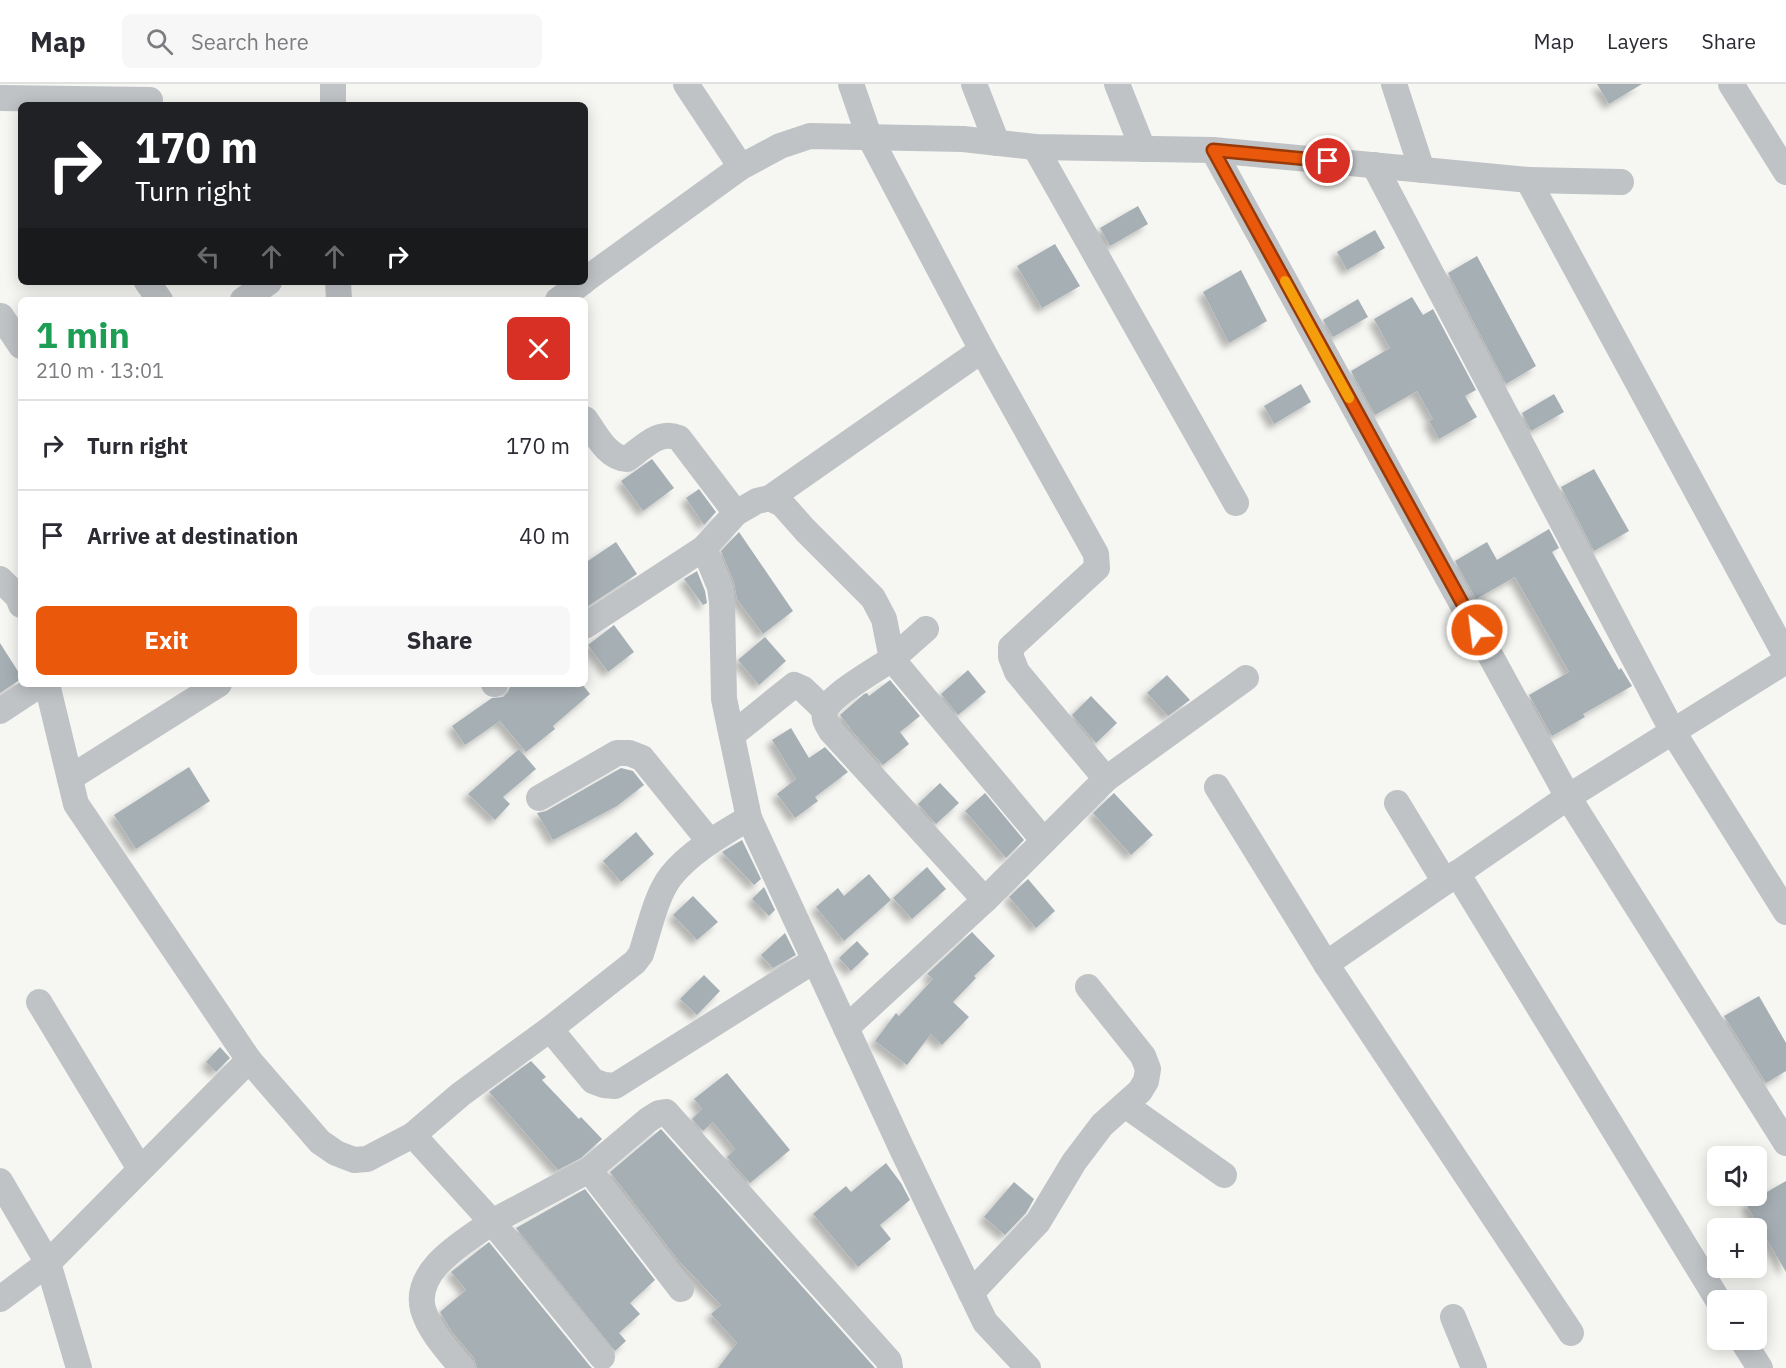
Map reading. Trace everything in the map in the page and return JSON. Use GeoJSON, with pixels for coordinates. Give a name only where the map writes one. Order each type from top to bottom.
{"type":"FeatureCollection","features":[{"type":"Feature","properties":{"kind":"street"},"geometry":{"type":"LineString","coordinates":[[333,84],[333,102]]}},
{"type":"Feature","properties":{"kind":"street"},"geometry":{"type":"LineString","coordinates":[[686,84],[741,166]]}},
{"type":"Feature","properties":{"kind":"street"},"geometry":{"type":"LineString","coordinates":[[851,84],[869,136],[982,350],[1096,554],[1097,568],[1011,647],[1011,657],[1017,672],[1106,779]]}},
{"type":"Feature","properties":{"kind":"street"},"geometry":{"type":"LineString","coordinates":[[974,84],[996,143]]}},
{"type":"Feature","properties":{"kind":"street"},"geometry":{"type":"LineString","coordinates":[[1117,84],[1143,149]]}},
{"type":"Feature","properties":{"kind":"street"},"geometry":{"type":"LineString","coordinates":[[1394,84],[1422,170]]}},
{"type":"Feature","properties":{"kind":"street"},"geometry":{"type":"LineString","coordinates":[[1731,84],[1786,172]]}},
{"type":"Feature","properties":{"kind":"street"},"geometry":{"type":"LineString","coordinates":[[0,98],[55,91],[150,100]]}},
{"type":"Feature","properties":{"kind":"street"},"geometry":{"type":"LineString","coordinates":[[588,278],[741,166],[780,146],[810,136],[963,139],[1035,147],[1213,150],[1528,180],[1621,182]]}},
{"type":"Feature","properties":{"kind":"street"},"geometry":{"type":"LineString","coordinates":[[1035,147],[1236,503]]}},
{"type":"Feature","properties":{"kind":"street"},"geometry":{"type":"LineString","coordinates":[[1213,150],[1569,797],[1786,1143]]}},
{"type":"Feature","properties":{"kind":"street"},"geometry":{"type":"LineString","coordinates":[[1374,165],[1673,732],[1786,912]]}},
{"type":"Feature","properties":{"kind":"street"},"geometry":{"type":"LineString","coordinates":[[1528,180],[1786,656]]}},
{"type":"Feature","properties":{"kind":"street"},"geometry":{"type":"LineString","coordinates":[[247,297],[265,285]]}},
{"type":"Feature","properties":{"kind":"street"},"geometry":{"type":"LineString","coordinates":[[562,297],[579,285]]}},
{"type":"Feature","properties":{"kind":"street"},"geometry":{"type":"LineString","coordinates":[[1,316],[18,342]]}},
{"type":"Feature","properties":{"kind":"street"},"geometry":{"type":"LineString","coordinates":[[588,624],[704,548],[736,513],[757,501],[770,498],[982,350]]}},
{"type":"Feature","properties":{"kind":"street"},"geometry":{"type":"LineString","coordinates":[[588,423],[608,450],[618,459],[627,459],[660,436],[670,434],[679,438],[736,513]]}},
{"type":"Feature","properties":{"kind":"street"},"geometry":{"type":"LineString","coordinates":[[770,498],[783,504],[805,530],[873,598],[884,619],[892,659],[1044,841]]}},
{"type":"Feature","properties":{"kind":"street"},"geometry":{"type":"LineString","coordinates":[[704,548],[720,587],[723,683],[749,818],[985,1322],[1028,1368]]}},
{"type":"Feature","properties":{"kind":"street"},"geometry":{"type":"LineString","coordinates":[[0,579],[18,597]]}},
{"type":"Feature","properties":{"kind":"street"},"geometry":{"type":"LineString","coordinates":[[926,629],[892,659],[833,699],[825,710],[825,722],[985,900]]}},
{"type":"Feature","properties":{"kind":"street"},"geometry":{"type":"LineString","coordinates":[[1326,964],[1569,797],[1786,661]]}},
{"type":"Feature","properties":{"kind":"street"},"geometry":{"type":"LineString","coordinates":[[846,1028],[985,900],[1106,779],[1246,678]]}},
{"type":"Feature","properties":{"kind":"street"},"geometry":{"type":"LineString","coordinates":[[732,735],[794,685],[803,689],[825,710]]}},
{"type":"Feature","properties":{"kind":"street"},"geometry":{"type":"LineString","coordinates":[[0,711],[36,687]]}},
{"type":"Feature","properties":{"kind":"street"},"geometry":{"type":"LineString","coordinates":[[48,687],[76,804],[249,1060],[320,1142],[336,1153],[354,1160],[367,1159],[413,1135],[461,1094],[550,1029],[635,962],[641,954],[662,892],[670,877],[710,842],[749,818]]}},
{"type":"Feature","properties":{"kind":"street"},"geometry":{"type":"LineString","coordinates":[[70,778],[214,687]]}},
{"type":"Feature","properties":{"kind":"street"},"geometry":{"type":"LineString","coordinates":[[539,798],[617,753],[629,753],[642,758],[710,842]]}},
{"type":"Feature","properties":{"kind":"street"},"geometry":{"type":"LineString","coordinates":[[1217,787],[1326,964],[1571,1333]]}},
{"type":"Feature","properties":{"kind":"street"},"geometry":{"type":"LineString","coordinates":[[1397,803],[1451,878],[1712,1290]]}},
{"type":"Feature","properties":{"kind":"street"},"geometry":{"type":"LineString","coordinates":[[550,1029],[593,1082],[615,1086],[815,960]]}},
{"type":"Feature","properties":{"kind":"street"},"geometry":{"type":"LineString","coordinates":[[971,1293],[1038,1222],[1074,1162],[1102,1125],[1140,1091],[1146,1081],[1148,1069],[1143,1056],[1088,987]]}},
{"type":"Feature","properties":{"kind":"street"},"geometry":{"type":"LineString","coordinates":[[39,1002],[140,1169]]}},
{"type":"Feature","properties":{"kind":"street"},"geometry":{"type":"LineString","coordinates":[[0,1299],[48,1263],[249,1060]]}},
{"type":"Feature","properties":{"kind":"street"},"geometry":{"type":"LineString","coordinates":[[1125,1105],[1224,1175]]}},
{"type":"Feature","properties":{"kind":"street"},"geometry":{"type":"LineString","coordinates":[[462,1368],[430,1325],[423,1309],[423,1291],[430,1274],[440,1261],[492,1222],[589,1170],[659,1113],[668,1113],[888,1360],[890,1368]]}},
{"type":"Feature","properties":{"kind":"street"},"geometry":{"type":"LineString","coordinates":[[413,1135],[492,1222],[602,1357]]}},
{"type":"Feature","properties":{"kind":"street"},"geometry":{"type":"LineString","coordinates":[[589,1170],[681,1289]]}},
{"type":"Feature","properties":{"kind":"street"},"geometry":{"type":"LineString","coordinates":[[0,1181],[48,1263],[79,1368]]}},
{"type":"Feature","properties":{"kind":"street"},"geometry":{"type":"LineString","coordinates":[[1453,1317],[1474,1368]]}},
{"type":"Feature","properties":{"kind":"street"},"geometry":{"type":"LineString","coordinates":[[1748,1350],[1760,1368]]}},
{"type":"Feature","properties":{"kind":"building"},"geometry":{"type":"Polygon","coordinates":[[[1597,84],[1642,84],[1609,104],[1597,84]]]}},
{"type":"Feature","properties":{"kind":"building"},"geometry":{"type":"Polygon","coordinates":[[[1138,206],[1148,224],[1110,246],[1100,228],[1138,206]]]}},
{"type":"Feature","properties":{"kind":"building"},"geometry":{"type":"Polygon","coordinates":[[[1375,230],[1385,248],[1347,270],[1337,252],[1375,230]]]}},
{"type":"Feature","properties":{"kind":"building"},"geometry":{"type":"Polygon","coordinates":[[[1055,244],[1080,286],[1042,308],[1017,266],[1055,244]]]}},
{"type":"Feature","properties":{"kind":"building"},"geometry":{"type":"Polygon","coordinates":[[[1477,256],[1536,366],[1506,384],[1448,273],[1477,256]]]}},
{"type":"Feature","properties":{"kind":"building"},"geometry":{"type":"Polygon","coordinates":[[[1241,270],[1267,321],[1229,343],[1203,292],[1241,270]]]}},
{"type":"Feature","properties":{"kind":"building"},"geometry":{"type":"Polygon","coordinates":[[[1412,297],[1423,315],[1433,309],[1476,390],[1465,396],[1477,417],[1439,439],[1429,421],[1433,419],[1417,391],[1375,415],[1351,371],[1390,348],[1374,319],[1412,297]]]}},
{"type":"Feature","properties":{"kind":"building"},"geometry":{"type":"Polygon","coordinates":[[[1358,299],[1368,317],[1333,337],[1323,320],[1358,299]]]}},
{"type":"Feature","properties":{"kind":"building"},"geometry":{"type":"Polygon","coordinates":[[[1301,384],[1311,402],[1274,424],[1264,406],[1301,384]]]}},
{"type":"Feature","properties":{"kind":"building"},"geometry":{"type":"Polygon","coordinates":[[[1554,394],[1564,412],[1531,431],[1522,413],[1554,394]]]}},
{"type":"Feature","properties":{"kind":"building"},"geometry":{"type":"Polygon","coordinates":[[[652,459],[674,488],[643,511],[621,481],[652,459]]]}},
{"type":"Feature","properties":{"kind":"building"},"geometry":{"type":"Polygon","coordinates":[[[1594,469],[1629,531],[1594,551],[1561,487],[1594,469]]]}},
{"type":"Feature","properties":{"kind":"building"},"geometry":{"type":"Polygon","coordinates":[[[699,489],[716,512],[704,525],[686,498],[699,489]]]}},
{"type":"Feature","properties":{"kind":"building"},"geometry":{"type":"Polygon","coordinates":[[[1549,529],[1559,548],[1552,552],[1619,670],[1621,668],[1632,686],[1583,714],[1585,717],[1552,736],[1529,695],[1569,672],[1515,577],[1476,599],[1455,561],[1487,542],[1497,560],[1549,529]]]}},
{"type":"Feature","properties":{"kind":"building"},"geometry":{"type":"Polygon","coordinates":[[[739,532],[793,611],[763,634],[737,599],[734,582],[721,551],[739,532]]]}},
{"type":"Feature","properties":{"kind":"building"},"geometry":{"type":"Polygon","coordinates":[[[616,542],[637,574],[588,606],[588,561],[616,542]]]}},
{"type":"Feature","properties":{"kind":"building"},"geometry":{"type":"Polygon","coordinates":[[[697,571],[705,591],[707,603],[703,605],[684,579],[697,571]]]}},
{"type":"Feature","properties":{"kind":"building"},"geometry":{"type":"Polygon","coordinates":[[[614,625],[634,652],[608,672],[588,645],[614,625]]]}},
{"type":"Feature","properties":{"kind":"building"},"geometry":{"type":"Polygon","coordinates":[[[765,637],[786,661],[759,685],[738,660],[765,637]]]}},
{"type":"Feature","properties":{"kind":"building"},"geometry":{"type":"Polygon","coordinates":[[[0,643],[18,671],[18,681],[0,693],[0,643]]]}},
{"type":"Feature","properties":{"kind":"building"},"geometry":{"type":"Polygon","coordinates":[[[968,670],[986,692],[958,715],[941,694],[968,670]]]}},
{"type":"Feature","properties":{"kind":"building"},"geometry":{"type":"Polygon","coordinates":[[[1167,675],[1190,700],[1168,716],[1147,693],[1167,675]]]}},
{"type":"Feature","properties":{"kind":"building"},"geometry":{"type":"Polygon","coordinates":[[[890,680],[920,716],[900,732],[909,744],[883,765],[840,715],[864,694],[867,693],[869,696],[890,680]]]}},
{"type":"Feature","properties":{"kind":"building"},"geometry":{"type":"Polygon","coordinates":[[[510,687],[584,687],[590,694],[553,726],[555,729],[526,752],[500,721],[465,745],[452,726],[492,698],[503,697],[510,687]]]}},
{"type":"Feature","properties":{"kind":"building"},"geometry":{"type":"Polygon","coordinates":[[[1091,696],[1117,723],[1096,743],[1072,715],[1091,696]]]}},
{"type":"Feature","properties":{"kind":"building"},"geometry":{"type":"Polygon","coordinates":[[[791,728],[809,758],[825,747],[848,772],[815,797],[818,801],[795,818],[777,794],[796,779],[772,740],[791,728]]]}},
{"type":"Feature","properties":{"kind":"building"},"geometry":{"type":"Polygon","coordinates":[[[519,749],[536,769],[503,797],[510,804],[495,820],[468,794],[519,749]]]}},
{"type":"Feature","properties":{"kind":"building"},"geometry":{"type":"Polygon","coordinates":[[[189,767],[210,801],[136,849],[114,815],[189,767]]]}},
{"type":"Feature","properties":{"kind":"building"},"geometry":{"type":"Polygon","coordinates":[[[621,768],[633,771],[644,785],[617,806],[553,840],[537,813],[546,811],[621,768]]]}},
{"type":"Feature","properties":{"kind":"building"},"geometry":{"type":"Polygon","coordinates":[[[940,783],[959,803],[936,824],[918,804],[940,783]]]}},
{"type":"Feature","properties":{"kind":"building"},"geometry":{"type":"Polygon","coordinates":[[[985,793],[1024,840],[1006,858],[965,811],[985,793]]]}},
{"type":"Feature","properties":{"kind":"building"},"geometry":{"type":"Polygon","coordinates":[[[1114,793],[1153,835],[1131,855],[1093,813],[1114,793]]]}},
{"type":"Feature","properties":{"kind":"building"},"geometry":{"type":"Polygon","coordinates":[[[636,832],[654,854],[621,882],[603,861],[636,832]]]}},
{"type":"Feature","properties":{"kind":"building"},"geometry":{"type":"Polygon","coordinates":[[[742,840],[761,879],[754,885],[722,852],[742,840]]]}},
{"type":"Feature","properties":{"kind":"building"},"geometry":{"type":"Polygon","coordinates":[[[927,867],[946,889],[912,919],[893,898],[927,867]]]}},
{"type":"Feature","properties":{"kind":"building"},"geometry":{"type":"Polygon","coordinates":[[[869,874],[891,900],[844,941],[816,907],[838,888],[844,896],[869,874]]]}},
{"type":"Feature","properties":{"kind":"building"},"geometry":{"type":"Polygon","coordinates":[[[1028,879],[1055,911],[1036,928],[1009,897],[1028,879]]]}},
{"type":"Feature","properties":{"kind":"building"},"geometry":{"type":"Polygon","coordinates":[[[764,887],[775,910],[769,916],[752,899],[764,887]]]}},
{"type":"Feature","properties":{"kind":"building"},"geometry":{"type":"Polygon","coordinates":[[[693,896],[718,922],[697,940],[673,915],[693,896]]]}},
{"type":"Feature","properties":{"kind":"building"},"geometry":{"type":"Polygon","coordinates":[[[972,932],[995,956],[974,976],[976,978],[953,1002],[969,1017],[942,1045],[931,1034],[907,1065],[875,1041],[896,1013],[899,1016],[933,979],[927,974],[972,932]]]}},
{"type":"Feature","properties":{"kind":"building"},"geometry":{"type":"Polygon","coordinates":[[[785,933],[796,955],[773,968],[761,955],[785,933]]]}},
{"type":"Feature","properties":{"kind":"building"},"geometry":{"type":"Polygon","coordinates":[[[857,941],[869,954],[851,971],[839,958],[857,941]]]}},
{"type":"Feature","properties":{"kind":"building"},"geometry":{"type":"Polygon","coordinates":[[[704,975],[720,991],[697,1015],[680,999],[704,975]]]}},
{"type":"Feature","properties":{"kind":"building"},"geometry":{"type":"Polygon","coordinates":[[[1759,996],[1786,1043],[1786,1071],[1766,1083],[1724,1016],[1759,996]]]}},
{"type":"Feature","properties":{"kind":"building"},"geometry":{"type":"Polygon","coordinates":[[[220,1047],[230,1058],[216,1072],[206,1062],[220,1047]]]}},
{"type":"Feature","properties":{"kind":"building"},"geometry":{"type":"Polygon","coordinates":[[[531,1061],[546,1077],[542,1080],[579,1119],[581,1117],[602,1139],[581,1158],[558,1170],[489,1092],[531,1061]]]}},
{"type":"Feature","properties":{"kind":"building"},"geometry":{"type":"Polygon","coordinates":[[[727,1073],[790,1150],[750,1183],[727,1157],[735,1149],[713,1122],[703,1131],[692,1119],[702,1109],[694,1099],[727,1073]]]}},
{"type":"Feature","properties":{"kind":"building"},"geometry":{"type":"Polygon","coordinates":[[[661,1129],[875,1368],[718,1368],[737,1343],[711,1314],[721,1305],[678,1260],[610,1172],[661,1129]]]}},
{"type":"Feature","properties":{"kind":"building"},"geometry":{"type":"Polygon","coordinates":[[[886,1163],[910,1200],[880,1225],[891,1239],[858,1267],[813,1214],[846,1186],[851,1192],[886,1163]]]}},
{"type":"Feature","properties":{"kind":"building"},"geometry":{"type":"Polygon","coordinates":[[[1786,1181],[1786,1272],[1767,1240],[1767,1218],[1754,1218],[1747,1206],[1767,1206],[1767,1192],[1786,1181]]]}},
{"type":"Feature","properties":{"kind":"building"},"geometry":{"type":"Polygon","coordinates":[[[1014,1182],[1034,1199],[1026,1213],[1005,1235],[984,1217],[1014,1182]]]}},
{"type":"Feature","properties":{"kind":"building"},"geometry":{"type":"Polygon","coordinates":[[[585,1189],[655,1280],[630,1303],[640,1314],[619,1333],[626,1341],[615,1351],[516,1228],[585,1189]]]}},
{"type":"Feature","properties":{"kind":"building"},"geometry":{"type":"Polygon","coordinates":[[[489,1242],[592,1368],[477,1368],[474,1358],[452,1332],[440,1312],[466,1290],[451,1272],[489,1242]]]}},
{"type":"Feature","properties":{"kind":"slow traffic"},"geometry":{"type":"LineString","coordinates":[[1285,281],[1349,398]]}},
{"type":"Feature","properties":{"kind":"route"},"geometry":{"type":"LineString","coordinates":[[1328,161],[1213,150],[1477,630]]}}]}
